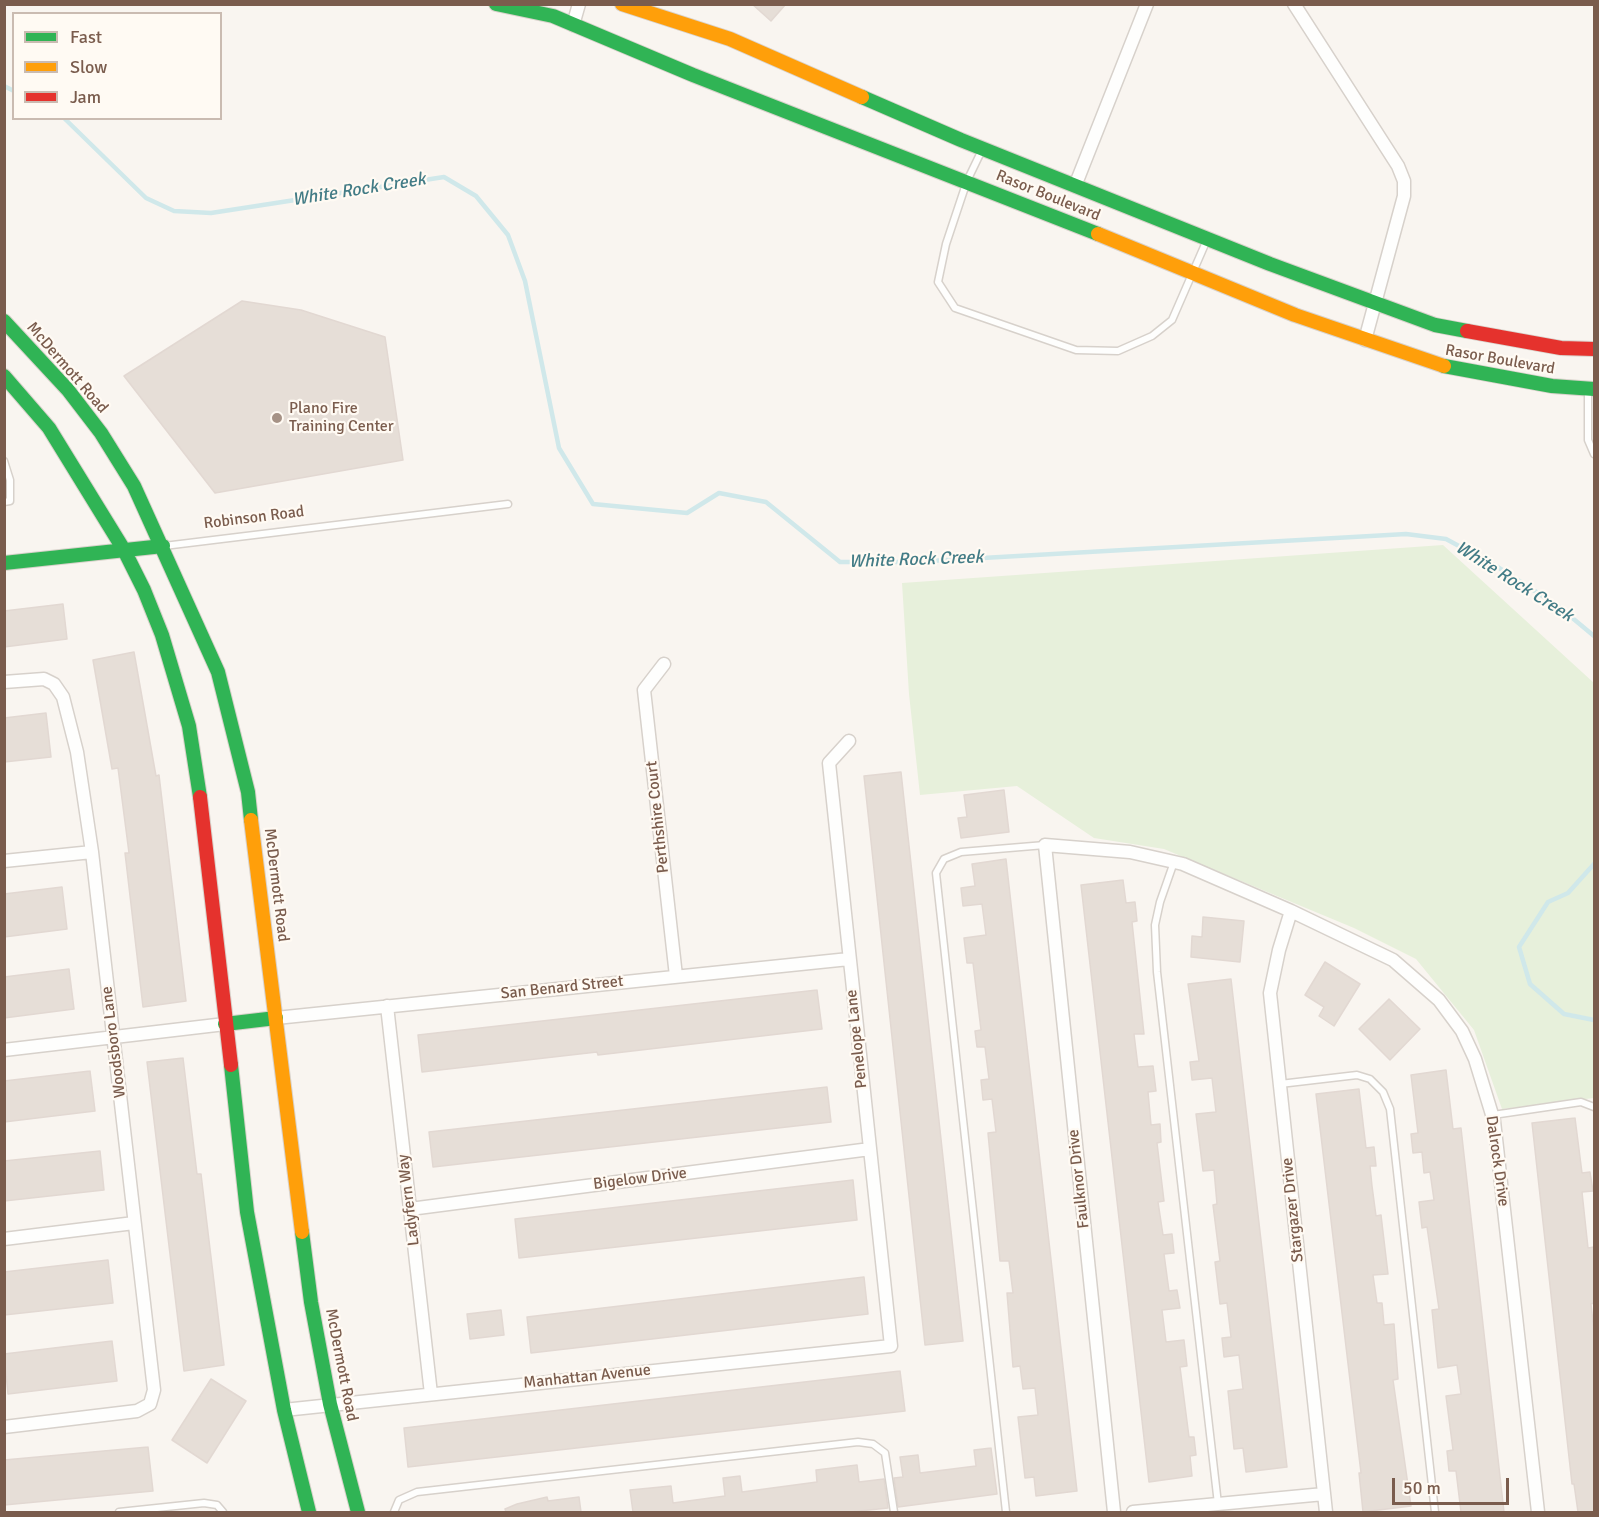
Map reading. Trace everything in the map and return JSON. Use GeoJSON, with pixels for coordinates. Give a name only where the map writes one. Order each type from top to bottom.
{"type":"FeatureCollection","features":[{"type":"Feature","properties":{"kind":"main road","name":"Rasor Boulevard"},"geometry":{"type":"LineString","coordinates":[[496,4],[553,16],[693,75],[967,181],[1295,315],[1436,365],[1552,386],[1591,389]]}},
{"type":"Feature","properties":{"kind":"main road","name":"Rasor Boulevard"},"geometry":{"type":"LineString","coordinates":[[622,4],[730,39],[1075,186],[1436,325],[1561,348],[1594,349]]}},
{"type":"Feature","properties":{"kind":"main road","name":"McDermott Road"},"geometry":{"type":"LineString","coordinates":[[4,321],[68,390],[101,434],[134,486],[218,672],[235,732],[248,792],[311,1302],[330,1404],[358,1512]]}},
{"type":"Feature","properties":{"kind":"main road"},"geometry":{"type":"LineString","coordinates":[[4,376],[55,437],[124,550],[144,590],[162,635],[189,726],[199,785],[247,1212],[284,1410],[309,1512]]}},
{"type":"Feature","properties":{"kind":"main road","name":"Robinson Road"},"geometry":{"type":"LineString","coordinates":[[4,563],[163,546]]}},
{"type":"Feature","properties":{"kind":"main road"},"geometry":{"type":"LineString","coordinates":[[225,1024],[276,1018]]}},
{"type":"Feature","properties":{"kind":"street"},"geometry":{"type":"LineString","coordinates":[[573,25],[579,4]]}},
{"type":"Feature","properties":{"kind":"street"},"geometry":{"type":"LineString","coordinates":[[1075,186],[1147,4]]}},
{"type":"Feature","properties":{"kind":"street"},"geometry":{"type":"LineString","coordinates":[[1294,4],[1398,166],[1404,181],[1404,196],[1365,340]]}},
{"type":"Feature","properties":{"kind":"street","name":"Perthshire Court"},"geometry":{"type":"LineString","coordinates":[[664,664],[644,690],[676,976]]}},
{"type":"Feature","properties":{"kind":"street","name":"Woodsboro Lane"},"geometry":{"type":"LineString","coordinates":[[4,682],[44,679],[54,684],[63,697],[77,752],[92,852],[154,1390],[150,1404],[137,1411],[4,1427]]}},
{"type":"Feature","properties":{"kind":"street","name":"Penelope Lane"},"geometry":{"type":"LineString","coordinates":[[849,741],[829,763],[891,1346]]}},
{"type":"Feature","properties":{"kind":"street","name":"Dalrock Drive"},"geometry":{"type":"LineString","coordinates":[[1045,845],[1130,852],[1174,862],[1291,911],[1393,960],[1439,1000],[1462,1031],[1475,1059],[1492,1115],[1538,1512]]}},
{"type":"Feature","properties":{"kind":"street","name":"Faulknor Drive"},"geometry":{"type":"LineString","coordinates":[[1045,845],[1114,1512]]}},
{"type":"Feature","properties":{"kind":"street"},"geometry":{"type":"LineString","coordinates":[[4,861],[92,852]]}},
{"type":"Feature","properties":{"kind":"street","name":"Stargazer Drive"},"geometry":{"type":"LineString","coordinates":[[1291,911],[1279,950],[1270,993],[1326,1512]]}},
{"type":"Feature","properties":{"kind":"street","name":"San Benard Street"},"geometry":{"type":"LineString","coordinates":[[276,1018],[849,959]]}},
{"type":"Feature","properties":{"kind":"street","name":"Ladyfern Way"},"geometry":{"type":"LineString","coordinates":[[387,1006],[431,1394]]}},
{"type":"Feature","properties":{"kind":"street"},"geometry":{"type":"LineString","coordinates":[[4,1050],[225,1024]]}},
{"type":"Feature","properties":{"kind":"street","name":"Bigelow Drive"},"geometry":{"type":"LineString","coordinates":[[410,1209],[870,1149]]}},
{"type":"Feature","properties":{"kind":"street"},"geometry":{"type":"LineString","coordinates":[[4,1239],[134,1223]]}},
{"type":"Feature","properties":{"kind":"street","name":"Manhattan Avenue"},"geometry":{"type":"LineString","coordinates":[[284,1410],[891,1346]]}},
{"type":"Feature","properties":{"kind":"street"},"geometry":{"type":"LineString","coordinates":[[1133,1512],[1324,1494]]}},
{"type":"Feature","properties":{"kind":"lane"},"geometry":{"type":"LineString","coordinates":[[982,148],[967,181],[946,244],[938,282],[955,308],[1076,350],[1118,351],[1152,336],[1172,320],[1195,274],[1208,239]]}},
{"type":"Feature","properties":{"kind":"lane"},"geometry":{"type":"LineString","coordinates":[[1591,389],[1588,440],[1594,454]]}},
{"type":"Feature","properties":{"kind":"lane"},"geometry":{"type":"LineString","coordinates":[[4,461],[10,480],[10,501],[4,502]]}},
{"type":"Feature","properties":{"kind":"lane","name":"Robinson Road"},"geometry":{"type":"LineString","coordinates":[[163,546],[508,504]]}},
{"type":"Feature","properties":{"kind":"lane"},"geometry":{"type":"LineString","coordinates":[[1006,1512],[936,873],[944,859],[961,852],[1045,845]]}},
{"type":"Feature","properties":{"kind":"lane"},"geometry":{"type":"LineString","coordinates":[[1174,862],[1160,902],[1155,925],[1157,972],[1218,1504]]}},
{"type":"Feature","properties":{"kind":"lane"},"geometry":{"type":"LineString","coordinates":[[1280,1084],[1358,1075],[1370,1079],[1383,1092],[1390,1109],[1435,1512]]}},
{"type":"Feature","properties":{"kind":"lane"},"geometry":{"type":"LineString","coordinates":[[1492,1115],[1581,1102],[1594,1107]]}},
{"type":"Feature","properties":{"kind":"lane"},"geometry":{"type":"LineString","coordinates":[[394,1512],[399,1500],[417,1492],[858,1442],[873,1444],[885,1453],[894,1512]]}},
{"type":"Feature","properties":{"kind":"lane"},"geometry":{"type":"LineString","coordinates":[[119,1512],[204,1503],[216,1505],[223,1512]]}},
{"type":"Feature","properties":{"kind":"green space"},"geometry":{"type":"Polygon","coordinates":[[[1443,545],[1594,683],[1594,1098],[1502,1109],[1474,1030],[1416,959],[1354,928],[1164,849],[1094,838],[1017,786],[920,795],[909,694],[902,583],[1443,545]]]}},
{"type":"Feature","properties":{"kind":"building"},"geometry":{"type":"Polygon","coordinates":[[[752,4],[786,4],[771,21],[752,4]]]}},
{"type":"Feature","properties":{"kind":"building","name":"Plano Fire Training Center"},"geometry":{"type":"Polygon","coordinates":[[[242,301],[301,310],[385,337],[403,460],[215,493],[124,376],[242,301]]]}},
{"type":"Feature","properties":{"kind":"building"},"geometry":{"type":"Polygon","coordinates":[[[63,604],[67,639],[4,647],[4,611],[63,604]]]}},
{"type":"Feature","properties":{"kind":"building"},"geometry":{"type":"Polygon","coordinates":[[[134,652],[156,776],[159,775],[186,1001],[143,1007],[125,853],[129,853],[118,768],[112,769],[93,660],[134,652]]]}},
{"type":"Feature","properties":{"kind":"building"},"geometry":{"type":"Polygon","coordinates":[[[46,713],[51,757],[4,762],[4,718],[46,713]]]}},
{"type":"Feature","properties":{"kind":"building"},"geometry":{"type":"Polygon","coordinates":[[[901,772],[963,1341],[925,1345],[864,776],[901,772]]]}},
{"type":"Feature","properties":{"kind":"building"},"geometry":{"type":"Polygon","coordinates":[[[1004,790],[1009,832],[961,838],[958,818],[967,817],[964,795],[1004,790]]]}},
{"type":"Feature","properties":{"kind":"building"},"geometry":{"type":"Polygon","coordinates":[[[1006,859],[1077,1491],[1036,1496],[1034,1477],[1025,1478],[1018,1417],[1038,1415],[1035,1388],[1023,1389],[1020,1366],[1013,1367],[1007,1293],[1013,1293],[1009,1261],[1000,1261],[988,1133],[996,1132],[992,1099],[983,1100],[981,1080],[989,1079],[985,1047],[977,1047],[975,1031],[981,1030],[973,963],[967,963],[964,938],[986,935],[982,904],[963,906],[961,888],[975,886],[972,864],[1006,859]]]}},
{"type":"Feature","properties":{"kind":"building"},"geometry":{"type":"Polygon","coordinates":[[[1123,880],[1126,903],[1135,902],[1137,921],[1132,922],[1144,1034],[1134,1034],[1138,1067],[1153,1066],[1156,1091],[1148,1092],[1151,1125],[1160,1124],[1161,1142],[1157,1143],[1164,1201],[1158,1202],[1163,1235],[1172,1234],[1174,1253],[1164,1254],[1169,1291],[1177,1290],[1180,1308],[1162,1310],[1166,1342],[1184,1340],[1187,1366],[1180,1367],[1189,1437],[1194,1437],[1196,1455],[1190,1456],[1192,1476],[1149,1482],[1081,885],[1123,880]]]}},
{"type":"Feature","properties":{"kind":"building"},"geometry":{"type":"Polygon","coordinates":[[[62,887],[67,929],[4,937],[4,894],[62,887]]]}},
{"type":"Feature","properties":{"kind":"building"},"geometry":{"type":"Polygon","coordinates":[[[1203,917],[1244,921],[1240,962],[1191,957],[1192,936],[1202,937],[1203,917]]]}},
{"type":"Feature","properties":{"kind":"building"},"geometry":{"type":"Polygon","coordinates":[[[1325,962],[1360,984],[1334,1026],[1319,1016],[1324,1007],[1305,995],[1325,962]]]}},
{"type":"Feature","properties":{"kind":"building"},"geometry":{"type":"Polygon","coordinates":[[[69,969],[74,1009],[4,1018],[4,977],[69,969]]]}},
{"type":"Feature","properties":{"kind":"building"},"geometry":{"type":"Polygon","coordinates":[[[1231,979],[1287,1467],[1246,1472],[1243,1448],[1234,1449],[1228,1391],[1243,1389],[1239,1355],[1224,1357],[1222,1338],[1231,1337],[1227,1303],[1220,1304],[1215,1262],[1220,1261],[1213,1205],[1217,1204],[1214,1170],[1203,1171],[1196,1114],[1216,1112],[1212,1078],[1192,1080],[1190,1062],[1199,1061],[1188,984],[1231,979]]]}},
{"type":"Feature","properties":{"kind":"building"},"geometry":{"type":"Polygon","coordinates":[[[817,990],[822,1029],[598,1055],[597,1052],[422,1072],[418,1035],[817,990]]]}},
{"type":"Feature","properties":{"kind":"building"},"geometry":{"type":"Polygon","coordinates":[[[1389,999],[1420,1029],[1390,1060],[1359,1029],[1389,999]]]}},
{"type":"Feature","properties":{"kind":"building"},"geometry":{"type":"Polygon","coordinates":[[[183,1058],[197,1174],[201,1174],[224,1365],[184,1371],[147,1062],[183,1058]]]}},
{"type":"Feature","properties":{"kind":"building"},"geometry":{"type":"Polygon","coordinates":[[[1446,1070],[1453,1129],[1461,1128],[1504,1512],[1461,1512],[1456,1471],[1449,1471],[1447,1451],[1453,1450],[1446,1396],[1461,1394],[1457,1365],[1438,1368],[1432,1310],[1439,1309],[1427,1227],[1422,1228],[1419,1202],[1434,1200],[1430,1172],[1424,1173],[1422,1152],[1413,1153],[1411,1134],[1418,1133],[1411,1075],[1446,1070]]]}},
{"type":"Feature","properties":{"kind":"building"},"geometry":{"type":"Polygon","coordinates":[[[90,1071],[95,1111],[4,1122],[4,1081],[90,1071]]]}},
{"type":"Feature","properties":{"kind":"building"},"geometry":{"type":"Polygon","coordinates":[[[827,1087],[831,1122],[433,1167],[429,1132],[827,1087]]]}},
{"type":"Feature","properties":{"kind":"building"},"geometry":{"type":"Polygon","coordinates":[[[1359,1089],[1366,1148],[1374,1147],[1376,1166],[1370,1166],[1372,1186],[1376,1216],[1381,1215],[1388,1274],[1373,1275],[1377,1303],[1382,1303],[1384,1325],[1394,1324],[1398,1379],[1393,1380],[1411,1506],[1363,1512],[1359,1473],[1361,1473],[1316,1094],[1359,1089]]]}},
{"type":"Feature","properties":{"kind":"building"},"geometry":{"type":"Polygon","coordinates":[[[1575,1118],[1582,1173],[1590,1172],[1593,1191],[1582,1192],[1588,1248],[1594,1247],[1594,1303],[1591,1304],[1594,1331],[1594,1512],[1578,1512],[1574,1484],[1572,1484],[1532,1123],[1575,1118]]]}},
{"type":"Feature","properties":{"kind":"building"},"geometry":{"type":"Polygon","coordinates":[[[100,1151],[104,1190],[4,1201],[4,1161],[100,1151]]]}},
{"type":"Feature","properties":{"kind":"building"},"geometry":{"type":"Polygon","coordinates":[[[853,1180],[857,1220],[519,1258],[515,1219],[853,1180]]]}},
{"type":"Feature","properties":{"kind":"building"},"geometry":{"type":"Polygon","coordinates":[[[108,1260],[113,1303],[4,1315],[4,1272],[108,1260]]]}},
{"type":"Feature","properties":{"kind":"building"},"geometry":{"type":"Polygon","coordinates":[[[864,1277],[868,1314],[531,1353],[527,1317],[864,1277]]]}},
{"type":"Feature","properties":{"kind":"building"},"geometry":{"type":"Polygon","coordinates":[[[501,1310],[504,1335],[470,1339],[467,1314],[501,1310]]]}},
{"type":"Feature","properties":{"kind":"building"},"geometry":{"type":"Polygon","coordinates":[[[112,1341],[117,1381],[8,1394],[4,1354],[112,1341]]]}},
{"type":"Feature","properties":{"kind":"building"},"geometry":{"type":"Polygon","coordinates":[[[900,1371],[905,1411],[408,1467],[404,1428],[900,1371]]]}},
{"type":"Feature","properties":{"kind":"building"},"geometry":{"type":"Polygon","coordinates":[[[211,1379],[246,1401],[207,1463],[172,1440],[211,1379]]]}},
{"type":"Feature","properties":{"kind":"building"},"geometry":{"type":"Polygon","coordinates":[[[148,1447],[153,1491],[4,1505],[4,1460],[148,1447]]]}},
{"type":"Feature","properties":{"kind":"building"},"geometry":{"type":"Polygon","coordinates":[[[991,1448],[997,1494],[898,1507],[894,1478],[903,1477],[900,1457],[918,1455],[920,1473],[976,1466],[974,1450],[991,1448]]]}},
{"type":"Feature","properties":{"kind":"building"},"geometry":{"type":"Polygon","coordinates":[[[857,1465],[859,1482],[884,1479],[888,1508],[850,1512],[633,1512],[630,1490],[671,1486],[673,1503],[725,1496],[723,1478],[740,1476],[742,1492],[817,1482],[816,1470],[857,1465]]]}},
{"type":"Feature","properties":{"kind":"building"},"geometry":{"type":"Polygon","coordinates":[[[547,1497],[548,1501],[579,1497],[581,1512],[506,1512],[505,1509],[517,1504],[547,1497]]]}},
{"type":"Feature","properties":{"kind":"waterway","name":"White Rock Creek"},"geometry":{"type":"LineString","coordinates":[[4,86],[12,90]]}},
{"type":"Feature","properties":{"kind":"waterway","name":"White Rock Creek"},"geometry":{"type":"LineString","coordinates":[[66,120],[146,198],[174,211],[211,213],[444,177],[476,196],[508,235],[525,281],[559,448],[593,504],[687,513],[719,493],[766,502],[840,562],[912,562],[1406,534],[1446,539],[1496,566],[1558,606],[1594,636]]}},
{"type":"Feature","properties":{"kind":"waterway"},"geometry":{"type":"LineString","coordinates":[[1594,864],[1568,893],[1548,902],[1519,947],[1530,984],[1564,1014],[1594,1020]]}},
{"type":"Feature","properties":{"kind":"traffic: fast"},"geometry":{"type":"LineString","coordinates":[[496,4],[553,16],[693,75],[1098,234]]}},
{"type":"Feature","properties":{"kind":"traffic: fast"},"geometry":{"type":"LineString","coordinates":[[862,97],[961,140],[1270,264],[1435,325],[1467,331]]}},
{"type":"Feature","properties":{"kind":"traffic: fast"},"geometry":{"type":"LineString","coordinates":[[4,321],[68,390],[101,433],[134,486],[218,672],[248,792],[251,820]]}},
{"type":"Feature","properties":{"kind":"traffic: fast"},"geometry":{"type":"LineString","coordinates":[[1444,366],[1552,386],[1594,389]]}},
{"type":"Feature","properties":{"kind":"traffic: fast"},"geometry":{"type":"LineString","coordinates":[[4,376],[49,428],[124,550],[144,590],[162,635],[189,726],[200,797]]}},
{"type":"Feature","properties":{"kind":"traffic: fast"},"geometry":{"type":"LineString","coordinates":[[4,563],[163,546]]}},
{"type":"Feature","properties":{"kind":"traffic: fast"},"geometry":{"type":"LineString","coordinates":[[225,1024],[276,1018]]}},
{"type":"Feature","properties":{"kind":"traffic: fast"},"geometry":{"type":"LineString","coordinates":[[231,1065],[247,1212],[284,1410],[309,1512]]}},
{"type":"Feature","properties":{"kind":"traffic: fast"},"geometry":{"type":"LineString","coordinates":[[302,1232],[311,1302],[330,1404],[358,1512]]}},
{"type":"Feature","properties":{"kind":"traffic: slow"},"geometry":{"type":"LineString","coordinates":[[622,4],[730,39],[862,97]]}},
{"type":"Feature","properties":{"kind":"traffic: slow"},"geometry":{"type":"LineString","coordinates":[[1098,234],[1295,315],[1444,366]]}},
{"type":"Feature","properties":{"kind":"traffic: slow"},"geometry":{"type":"LineString","coordinates":[[251,820],[302,1232]]}},
{"type":"Feature","properties":{"kind":"traffic: jam"},"geometry":{"type":"LineString","coordinates":[[1467,331],[1561,348],[1594,349]]}},
{"type":"Feature","properties":{"kind":"traffic: jam"},"geometry":{"type":"LineString","coordinates":[[200,797],[231,1065]]}},
{"type":"Feature","properties":{"kind":"place","name":"Plano Fire Training Center"},"geometry":{"type":"Point","coordinates":[277,418]}}]}
